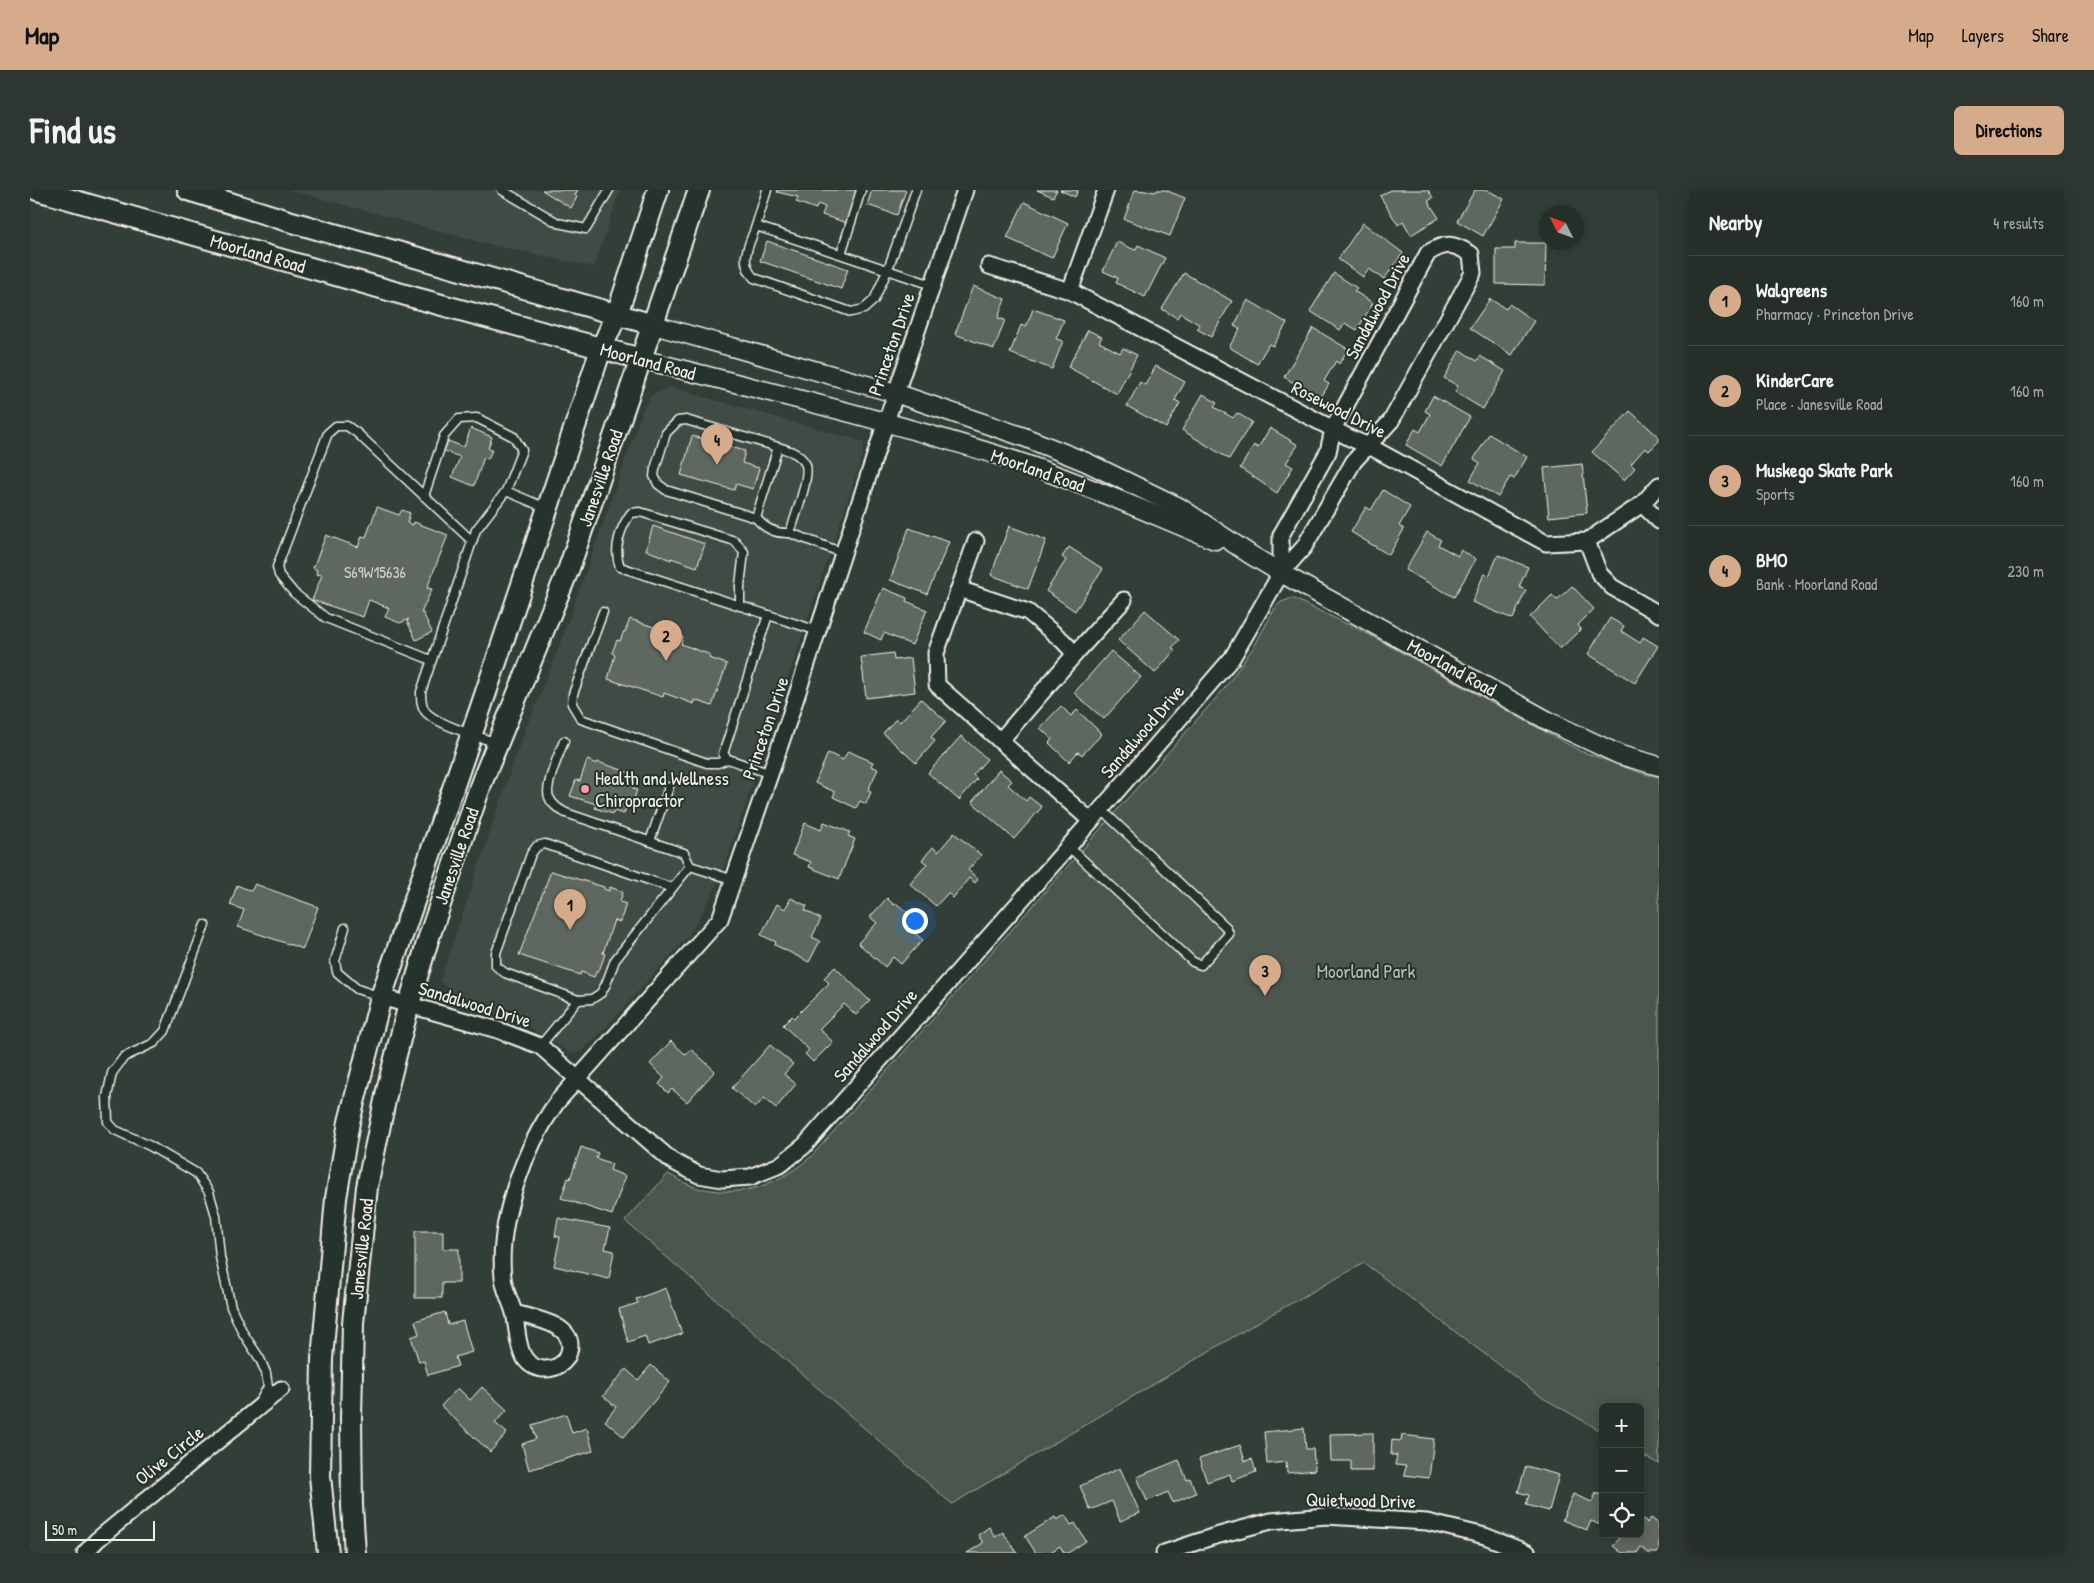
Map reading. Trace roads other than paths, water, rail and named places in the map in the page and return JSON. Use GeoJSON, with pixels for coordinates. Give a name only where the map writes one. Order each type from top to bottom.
{"type":"FeatureCollection","features":[{"type":"Feature","properties":{"kind":"main road","name":"Moorland Road"},"geometry":{"type":"LineString","coordinates":[[37,190],[641,359]]}},
{"type":"Feature","properties":{"kind":"main road","name":"Moorland Road"},"geometry":{"type":"LineString","coordinates":[[188,190],[285,220],[654,325]]}},
{"type":"Feature","properties":{"kind":"main road","name":"Janesville Road"},"geometry":{"type":"LineString","coordinates":[[328,1553],[320,1476],[322,1360],[336,1198],[349,1122],[381,997],[472,734],[601,348],[617,314],[658,190]]}},
{"type":"Feature","properties":{"kind":"main road","name":"Janesville Road"},"geometry":{"type":"LineString","coordinates":[[356,1553],[352,1506],[351,1418],[355,1303],[367,1187],[388,1086],[428,940],[481,784],[569,568],[699,190]]}},
{"type":"Feature","properties":{"kind":"street","name":"Princeton Drive"},"geometry":{"type":"LineString","coordinates":[[514,1313],[506,1294],[502,1275],[508,1218],[516,1183],[524,1161],[546,1118],[578,1079],[720,919],[818,631],[895,393],[965,190]]}},
{"type":"Feature","properties":{"kind":"street"},"geometry":{"type":"LineString","coordinates":[[1070,291],[1106,190]]}},
{"type":"Feature","properties":{"kind":"street","name":"Sandalwood Drive"},"geometry":{"type":"LineString","coordinates":[[381,997],[498,1030],[540,1046],[672,1161],[699,1175],[722,1179],[750,1177],[780,1165],[804,1146],[1102,809],[1232,658],[1281,573],[1304,547],[1354,461],[1391,421],[1473,273],[1471,254],[1457,246],[1440,246],[1428,253],[1333,429],[1328,452],[1281,535],[1281,573]]}},
{"type":"Feature","properties":{"kind":"street","name":"Rosewood Drive"},"geometry":{"type":"LineString","coordinates":[[989,266],[1070,291],[1369,446],[1546,543],[1587,541]]}},
{"type":"Feature","properties":{"kind":"street","name":"Moorland Road"},"geometry":{"type":"LineString","coordinates":[[654,325],[895,393],[1024,437],[1086,462],[1179,507],[1250,555],[1281,573],[1552,723],[1620,755],[1659,766]]}},
{"type":"Feature","properties":{"kind":"street","name":"Moorland Road"},"geometry":{"type":"LineString","coordinates":[[641,359],[886,422],[1021,463],[1080,484],[1250,555]]}},
{"type":"Feature","properties":{"kind":"street"},"geometry":{"type":"LineString","coordinates":[[1659,485],[1642,504],[1587,541],[1599,573],[1612,587],[1659,614]]}},
{"type":"Feature","properties":{"kind":"street"},"geometry":{"type":"LineString","coordinates":[[1642,504],[1659,521]]}},
{"type":"Feature","properties":{"kind":"street"},"geometry":{"type":"LineString","coordinates":[[976,542],[936,653],[938,685],[1091,821]]}},
{"type":"Feature","properties":{"kind":"street"},"geometry":{"type":"LineString","coordinates":[[959,589],[1028,612],[1063,640],[1075,654]]}},
{"type":"Feature","properties":{"kind":"street"},"geometry":{"type":"LineString","coordinates":[[1000,741],[1124,600]]}},
{"type":"Feature","properties":{"kind":"street","name":"Olive Circle"},"geometry":{"type":"LineString","coordinates":[[85,1553],[97,1540],[281,1389]]}},
{"type":"Feature","properties":{"kind":"street","name":"Quietwood Drive"},"geometry":{"type":"LineString","coordinates":[[1164,1553],[1212,1536],[1271,1521],[1326,1516],[1427,1522],[1485,1536],[1528,1553]]}},
{"type":"Feature","properties":{"kind":"lane"},"geometry":{"type":"LineString","coordinates":[[502,190],[558,223],[586,229],[609,190]]}},
{"type":"Feature","properties":{"kind":"lane"},"geometry":{"type":"LineString","coordinates":[[768,190],[744,261],[747,271],[754,278],[851,312],[864,309],[874,300],[888,270],[916,190]]}},
{"type":"Feature","properties":{"kind":"lane"},"geometry":{"type":"LineString","coordinates":[[841,254],[861,190]]}},
{"type":"Feature","properties":{"kind":"lane"},"geometry":{"type":"LineString","coordinates":[[756,226],[932,284]]}},
{"type":"Feature","properties":{"kind":"lane"},"geometry":{"type":"LineString","coordinates":[[424,496],[444,436],[459,419],[477,418],[514,437],[522,450],[506,491],[476,530],[421,692],[421,701],[426,713],[438,720],[498,744]]}},
{"type":"Feature","properties":{"kind":"lane"},"geometry":{"type":"LineString","coordinates":[[790,532],[807,475],[806,464],[799,456],[790,450],[686,420],[678,421],[666,433],[654,476],[658,484],[666,490],[756,518],[762,525],[772,531],[790,532],[843,553]]}},
{"type":"Feature","properties":{"kind":"lane"},"geometry":{"type":"LineString","coordinates":[[431,660],[326,618],[294,593],[278,574],[277,567],[324,439],[336,426],[347,426],[357,433],[472,541]]}},
{"type":"Feature","properties":{"kind":"lane"},"geometry":{"type":"LineString","coordinates":[[756,518],[778,447]]}},
{"type":"Feature","properties":{"kind":"lane"},"geometry":{"type":"LineString","coordinates":[[506,491],[547,508]]}},
{"type":"Feature","properties":{"kind":"lane"},"geometry":{"type":"LineString","coordinates":[[740,606],[744,552],[735,541],[640,512],[631,513],[624,522],[616,548],[616,557],[620,567],[740,606],[768,614],[818,631]]}},
{"type":"Feature","properties":{"kind":"lane"},"geometry":{"type":"LineString","coordinates":[[602,612],[573,694],[572,704],[581,719],[707,764],[718,763],[728,759]]}},
{"type":"Feature","properties":{"kind":"lane"},"geometry":{"type":"LineString","coordinates":[[768,614],[723,754],[728,759],[770,774]]}},
{"type":"Feature","properties":{"kind":"lane"},"geometry":{"type":"LineString","coordinates":[[564,741],[548,785],[548,796],[555,806],[566,813],[684,852],[690,866],[734,880]]}},
{"type":"Feature","properties":{"kind":"lane"},"geometry":{"type":"LineString","coordinates":[[650,841],[669,787]]}},
{"type":"Feature","properties":{"kind":"lane"},"geometry":{"type":"LineString","coordinates":[[1068,847],[1193,962],[1201,965],[1229,934],[1226,928],[1102,809]]}},
{"type":"Feature","properties":{"kind":"lane"},"geometry":{"type":"LineString","coordinates":[[672,888],[545,844],[537,846],[531,854],[496,954],[496,966],[505,973],[578,1000],[592,999],[601,993],[615,960],[690,866]]}},
{"type":"Feature","properties":{"kind":"lane"},"geometry":{"type":"LineString","coordinates":[[204,925],[164,1032],[154,1043],[124,1057],[112,1073],[107,1097],[108,1122],[115,1130],[150,1146],[196,1173],[209,1192],[216,1216],[220,1257],[231,1307],[243,1333],[260,1359],[266,1373],[268,1387],[256,1410]]}},
{"type":"Feature","properties":{"kind":"lane"},"geometry":{"type":"LineString","coordinates":[[345,928],[335,960],[337,972],[357,989],[381,997]]}},
{"type":"Feature","properties":{"kind":"lane"},"geometry":{"type":"LineString","coordinates":[[540,1046],[578,1000]]}},
{"type":"Feature","properties":{"kind":"place","name":"BMO"},"geometry":{"type":"Point","coordinates":[717,465]}},
{"type":"Feature","properties":{"kind":"place","name":"KinderCare"},"geometry":{"type":"Point","coordinates":[666,661]}},
{"type":"Feature","properties":{"kind":"place","name":"Health and Wellness Chiropractor"},"geometry":{"type":"Point","coordinates":[585,789]}},
{"type":"Feature","properties":{"kind":"place","name":"Walgreens"},"geometry":{"type":"Point","coordinates":[570,930]}},
{"type":"Feature","properties":{"kind":"place","name":"Muskego Skate Park"},"geometry":{"type":"Point","coordinates":[1265,996]}},
{"type":"Feature","properties":{"kind":"park label","name":"Moorland Park"},"geometry":{"type":"Point","coordinates":[1366,971]}}]}
